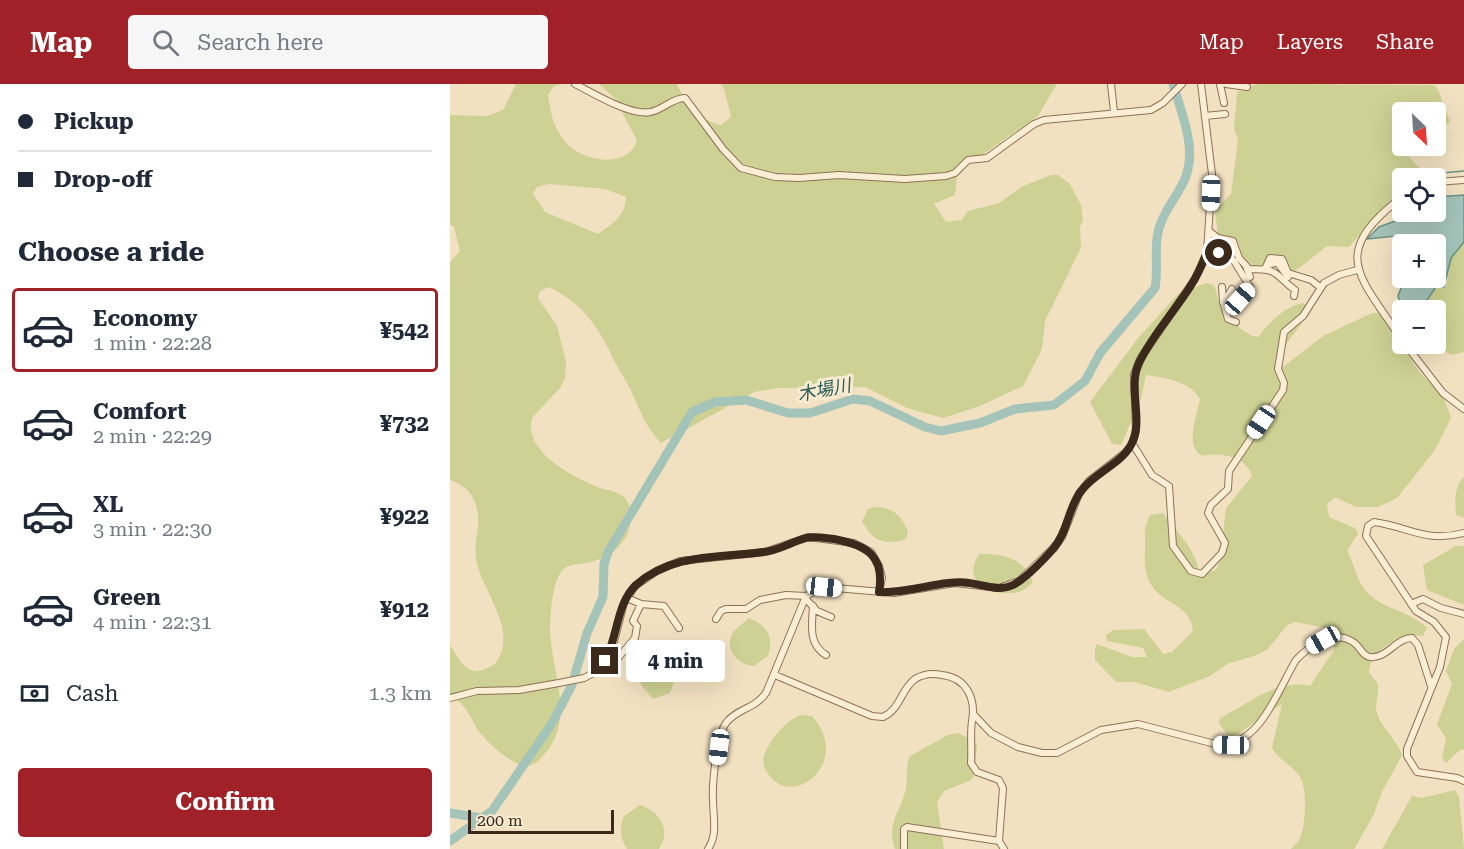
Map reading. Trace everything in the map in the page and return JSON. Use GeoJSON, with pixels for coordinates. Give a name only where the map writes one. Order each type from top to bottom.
{"type":"FeatureCollection","features":[{"type":"Feature","properties":{"kind":"street"},"geometry":{"type":"LineString","coordinates":[[575,84],[606,100],[644,112],[652,112],[678,98],[685,98],[723,149],[741,168],[775,177],[839,175],[905,179],[946,176],[955,173],[968,160],[987,158],[1034,124],[1114,112],[1151,110],[1163,103],[1182,85]]}},
{"type":"Feature","properties":{"kind":"street"},"geometry":{"type":"LineString","coordinates":[[1111,84],[1114,112]]}},
{"type":"Feature","properties":{"kind":"street"},"geometry":{"type":"LineString","coordinates":[[716,620],[721,611],[726,609],[746,609],[760,600],[786,595],[806,597],[824,587],[909,592],[955,583],[969,583],[985,588],[1012,586],[1058,542],[1079,494],[1089,481],[1125,453],[1132,443],[1136,431],[1134,375],[1140,359],[1195,279],[1205,257],[1209,231],[1212,174],[1201,84]]}},
{"type":"Feature","properties":{"kind":"street"},"geometry":{"type":"LineString","coordinates":[[1220,84],[1224,103]]}},
{"type":"Feature","properties":{"kind":"street"},"geometry":{"type":"LineString","coordinates":[[1226,84],[1247,87]]}},
{"type":"Feature","properties":{"kind":"street"},"geometry":{"type":"LineString","coordinates":[[1205,116],[1225,114]]}},
{"type":"Feature","properties":{"kind":"street"},"geometry":{"type":"LineString","coordinates":[[1446,181],[1464,180]]}},
{"type":"Feature","properties":{"kind":"street"},"geometry":{"type":"LineString","coordinates":[[1392,206],[1361,237],[1356,254],[1357,270],[1392,324]]}},
{"type":"Feature","properties":{"kind":"street"},"geometry":{"type":"LineString","coordinates":[[1209,231],[1218,238],[1233,241],[1250,287],[1240,299],[1225,303]]}},
{"type":"Feature","properties":{"kind":"street"},"geometry":{"type":"LineString","coordinates":[[1205,257],[1219,253],[1243,266],[1278,273],[1295,290],[1294,296]]}},
{"type":"Feature","properties":{"kind":"street"},"geometry":{"type":"LineString","coordinates":[[1266,269],[1270,258],[1282,259],[1288,273],[1311,280],[1320,287]]}},
{"type":"Feature","properties":{"kind":"street"},"geometry":{"type":"LineString","coordinates":[[1243,266],[1250,277]]}},
{"type":"Feature","properties":{"kind":"street"},"geometry":{"type":"LineString","coordinates":[[1132,443],[1152,475],[1169,486],[1173,546],[1191,571],[1196,575],[1202,574],[1222,553],[1225,543],[1208,513],[1211,505],[1228,489],[1229,471],[1283,390],[1284,383],[1278,369],[1284,332],[1303,316],[1317,298],[1320,287],[1339,275],[1357,270]]}},
{"type":"Feature","properties":{"kind":"street"},"geometry":{"type":"LineString","coordinates":[[1222,287],[1228,319],[1236,322]]}},
{"type":"Feature","properties":{"kind":"street"},"geometry":{"type":"LineString","coordinates":[[1225,303],[1227,294],[1232,289]]}},
{"type":"Feature","properties":{"kind":"street"},"geometry":{"type":"LineString","coordinates":[[1413,354],[1443,393],[1464,409]]}},
{"type":"Feature","properties":{"kind":"street"},"geometry":{"type":"LineString","coordinates":[[1464,533],[1430,537],[1374,522],[1368,526],[1366,536],[1371,547],[1397,580],[1416,611],[1434,622],[1446,637],[1440,667],[1407,749],[1407,756],[1417,772],[1464,781]]}},
{"type":"Feature","properties":{"kind":"street"},"geometry":{"type":"LineString","coordinates":[[450,698],[477,691],[519,690],[559,683],[584,678],[597,671],[612,649],[627,597],[635,586],[657,571],[680,561],[765,552],[808,537],[854,543],[871,552],[879,566],[882,578],[879,592]]}},
{"type":"Feature","properties":{"kind":"street"},"geometry":{"type":"LineString","coordinates":[[627,597],[641,604],[664,606],[679,628]]}},
{"type":"Feature","properties":{"kind":"street"},"geometry":{"type":"LineString","coordinates":[[806,597],[813,606],[831,617]]}},
{"type":"Feature","properties":{"kind":"street"},"geometry":{"type":"LineString","coordinates":[[708,849],[714,832],[713,796],[722,731],[734,715],[759,702],[775,675],[806,597]]}},
{"type":"Feature","properties":{"kind":"street"},"geometry":{"type":"LineString","coordinates":[[1411,604],[1423,598],[1441,608],[1464,614]]}},
{"type":"Feature","properties":{"kind":"street"},"geometry":{"type":"LineString","coordinates":[[618,658],[635,638],[637,626],[633,621],[641,604]]}},
{"type":"Feature","properties":{"kind":"street"},"geometry":{"type":"LineString","coordinates":[[813,606],[812,642],[816,650],[826,655]]}},
{"type":"Feature","properties":{"kind":"street"},"geometry":{"type":"LineString","coordinates":[[775,675],[872,716],[883,717],[894,710],[910,684],[916,679],[936,674],[952,676],[968,690],[975,716],[991,733],[1018,747],[1042,753],[1057,753],[1101,730],[1131,724],[1219,745],[1231,745],[1253,732],[1296,660],[1305,650],[1331,637],[1354,642],[1363,653],[1371,657],[1383,654],[1402,640],[1412,638],[1418,645],[1431,686]]}},
{"type":"Feature","properties":{"kind":"street"},"geometry":{"type":"LineString","coordinates":[[975,716],[972,720],[971,763],[977,772],[999,780],[1003,788],[999,841],[1004,849]]}},
{"type":"Feature","properties":{"kind":"street"},"geometry":{"type":"LineString","coordinates":[[904,849],[904,829],[907,827],[999,841]]}},
{"type":"Feature","properties":{"kind":"green space"},"geometry":{"type":"Polygon","coordinates":[[[516,84],[563,84],[554,86],[548,95],[551,114],[558,132],[574,150],[583,155],[604,160],[624,156],[632,150],[637,141],[616,100],[599,84],[677,84],[684,98],[699,115],[721,125],[731,117],[724,89],[720,84],[1057,84],[1038,116],[982,155],[967,157],[958,165],[955,195],[934,204],[946,222],[962,220],[968,211],[999,203],[1023,186],[1051,175],[1058,175],[1070,184],[1081,205],[1083,220],[1080,227],[1081,248],[1045,321],[1042,349],[1023,386],[980,406],[943,418],[907,408],[865,387],[778,388],[754,392],[661,443],[645,420],[593,323],[579,307],[560,293],[549,287],[540,291],[538,298],[557,326],[566,362],[565,378],[560,388],[532,418],[531,430],[535,441],[541,451],[562,468],[599,488],[624,497],[629,506],[630,523],[626,538],[615,550],[594,561],[567,567],[558,577],[552,598],[550,625],[559,693],[559,726],[543,756],[530,766],[514,762],[491,745],[478,730],[464,706],[450,696],[450,645],[463,664],[473,671],[479,671],[495,664],[502,651],[503,638],[502,625],[476,559],[477,508],[467,490],[450,480],[450,262],[460,251],[454,227],[450,224],[450,115],[487,116],[503,110],[516,84]],[[549,184],[537,187],[533,194],[545,212],[598,234],[621,215],[625,204],[626,197],[605,189],[549,184]]]}},
{"type":"Feature","properties":{"kind":"green space"},"geometry":{"type":"Polygon","coordinates":[[[1258,84],[1434,85],[1443,102],[1392,102],[1392,156],[1408,156],[1419,168],[1392,168],[1392,200],[1349,247],[1327,246],[1295,271],[1254,267],[1243,257],[1238,242],[1218,235],[1215,211],[1231,194],[1238,140],[1234,128],[1237,92],[1258,84]]]}},
{"type":"Feature","properties":{"kind":"green space"},"geometry":{"type":"Polygon","coordinates":[[[1446,111],[1450,122],[1446,125],[1446,111]]]}},
{"type":"Feature","properties":{"kind":"green space"},"geometry":{"type":"Polygon","coordinates":[[[1464,242],[1464,352],[1452,355],[1446,352],[1446,300],[1427,300],[1433,291],[1446,288],[1451,258],[1464,242]]]}},
{"type":"Feature","properties":{"kind":"green space"},"geometry":{"type":"Polygon","coordinates":[[[1206,283],[1214,285],[1224,318],[1252,336],[1258,337],[1284,311],[1304,303],[1311,311],[1274,360],[1283,367],[1323,336],[1372,313],[1380,313],[1392,331],[1392,354],[1407,354],[1420,373],[1444,398],[1451,418],[1435,450],[1397,498],[1378,507],[1356,507],[1335,497],[1327,504],[1329,517],[1355,528],[1358,534],[1347,550],[1365,590],[1378,601],[1412,617],[1427,628],[1423,636],[1406,637],[1388,644],[1374,657],[1370,665],[1369,673],[1378,684],[1377,715],[1402,755],[1382,792],[1373,816],[1354,849],[1291,849],[1302,832],[1305,795],[1298,774],[1272,748],[1282,704],[1233,737],[1227,735],[1219,723],[1220,718],[1274,689],[1298,685],[1310,686],[1334,650],[1333,634],[1326,628],[1295,622],[1287,625],[1268,649],[1227,664],[1210,676],[1169,692],[1135,682],[1116,682],[1095,660],[1097,644],[1132,657],[1147,657],[1143,648],[1107,641],[1106,635],[1113,630],[1144,629],[1163,654],[1172,652],[1193,631],[1184,611],[1157,592],[1150,583],[1146,570],[1146,525],[1150,515],[1163,513],[1191,550],[1199,574],[1216,570],[1220,560],[1226,508],[1252,476],[1244,464],[1232,457],[1202,456],[1197,451],[1194,445],[1193,430],[1200,399],[1183,384],[1146,375],[1141,399],[1121,445],[1112,444],[1090,402],[1139,337],[1179,293],[1206,283]]]}},
{"type":"Feature","properties":{"kind":"green space"},"geometry":{"type":"Polygon","coordinates":[[[1464,477],[1464,518],[1456,515],[1455,505],[1457,490],[1464,477]]]}},
{"type":"Feature","properties":{"kind":"green space"},"geometry":{"type":"Polygon","coordinates":[[[876,507],[888,509],[900,517],[908,532],[906,539],[885,542],[870,533],[862,521],[868,509],[876,507]]]}},
{"type":"Feature","properties":{"kind":"green space"},"geometry":{"type":"Polygon","coordinates":[[[1456,546],[1464,546],[1464,605],[1427,590],[1423,565],[1456,546]]]}},
{"type":"Feature","properties":{"kind":"green space"},"geometry":{"type":"Polygon","coordinates":[[[980,554],[1012,559],[1024,568],[1033,582],[1024,590],[1013,593],[989,590],[974,576],[974,565],[980,554]]]}},
{"type":"Feature","properties":{"kind":"green space"},"geometry":{"type":"Polygon","coordinates":[[[749,618],[765,628],[770,643],[768,656],[754,666],[737,659],[730,644],[734,631],[749,618]]]}},
{"type":"Feature","properties":{"kind":"green space"},"geometry":{"type":"Polygon","coordinates":[[[1464,639],[1464,750],[1461,749],[1446,763],[1442,757],[1446,739],[1437,724],[1452,684],[1446,671],[1454,649],[1464,639]]]}},
{"type":"Feature","properties":{"kind":"green space"},"geometry":{"type":"Polygon","coordinates":[[[661,656],[669,664],[674,677],[670,693],[653,699],[641,685],[638,668],[649,657],[661,656]]]}},
{"type":"Feature","properties":{"kind":"green space"},"geometry":{"type":"Polygon","coordinates":[[[800,715],[812,716],[823,734],[826,750],[822,765],[814,777],[802,784],[790,787],[777,783],[765,769],[763,759],[776,735],[785,725],[800,715]]]}},
{"type":"Feature","properties":{"kind":"green space"},"geometry":{"type":"Polygon","coordinates":[[[959,733],[977,744],[974,775],[971,780],[944,791],[937,802],[944,849],[895,849],[893,825],[906,789],[910,756],[948,735],[959,733]]]}},
{"type":"Feature","properties":{"kind":"green space"},"geometry":{"type":"Polygon","coordinates":[[[1455,790],[1459,797],[1464,849],[1382,849],[1412,796],[1422,798],[1455,790]]]}},
{"type":"Feature","properties":{"kind":"green space"},"geometry":{"type":"Polygon","coordinates":[[[640,805],[653,812],[662,822],[664,835],[659,849],[627,849],[623,841],[621,825],[624,816],[640,805]]]}},
{"type":"Feature","properties":{"kind":"water"},"geometry":{"type":"Polygon","coordinates":[[[1464,195],[1464,242],[1451,258],[1446,279],[1446,234],[1392,234],[1392,236],[1367,239],[1379,227],[1392,222],[1446,222],[1446,196],[1464,195]]]}},
{"type":"Feature","properties":{"kind":"water"},"geometry":{"type":"Polygon","coordinates":[[[1401,288],[1435,288],[1427,300],[1399,300],[1398,296],[1401,288]]]}},
{"type":"Feature","properties":{"kind":"waterway","name":"木場川"},"geometry":{"type":"LineString","coordinates":[[450,841],[492,811],[551,725],[572,685],[587,633],[603,597],[604,564],[608,552],[692,412],[715,402],[746,400],[788,413],[810,413],[853,399],[870,401],[925,427],[941,431],[980,423],[1015,409],[1054,405],[1085,381],[1100,353],[1155,288],[1156,243],[1159,228],[1188,171],[1187,134],[1173,84]]}},
{"type":"Feature","properties":{"kind":"waterway"},"geometry":{"type":"LineString","coordinates":[[1446,173],[1464,171]]}},
{"type":"Feature","properties":{"kind":"waterway"},"geometry":{"type":"LineString","coordinates":[[450,813],[481,818]]}},
{"type":"Feature","properties":{"kind":"route"},"geometry":{"type":"LineString","coordinates":[[605,661],[612,649],[624,603],[635,586],[657,571],[680,561],[701,557],[765,552],[785,547],[808,537],[854,543],[871,552],[879,566],[882,578],[879,592],[909,592],[955,583],[969,583],[985,588],[1012,586],[1062,537],[1079,494],[1089,481],[1125,453],[1132,444],[1136,431],[1134,375],[1140,359],[1195,279],[1205,257],[1219,253]]}}]}
